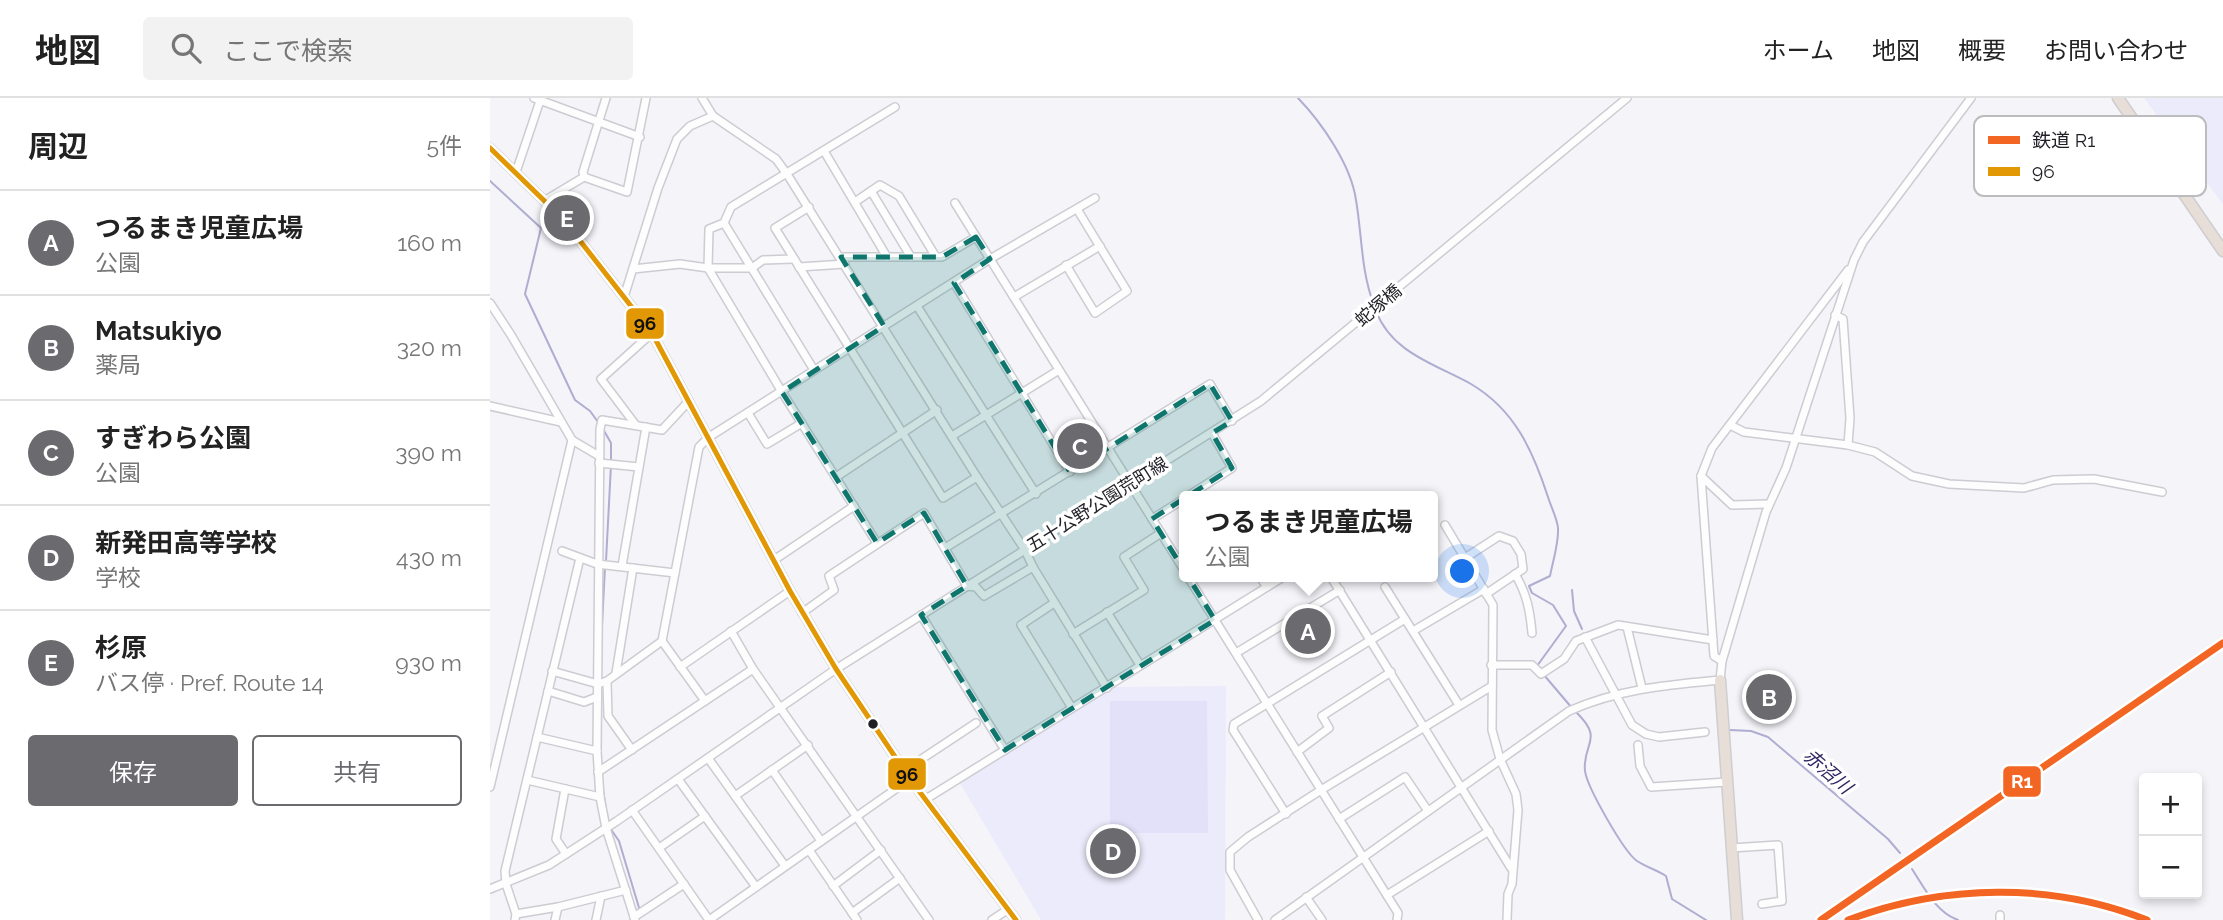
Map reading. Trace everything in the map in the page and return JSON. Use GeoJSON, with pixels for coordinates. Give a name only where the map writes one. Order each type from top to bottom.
{"type":"FeatureCollection","features":[{"type":"Feature","properties":{"kind":"highway"},"geometry":{"type":"LineString","coordinates":[[2118,98],[2130,116]]}},
{"type":"Feature","properties":{"kind":"highway"},"geometry":{"type":"LineString","coordinates":[[2185,196],[2223,251]]}},
{"type":"Feature","properties":{"kind":"highway"},"geometry":{"type":"LineString","coordinates":[[1720,680],[1737,920]]}},
{"type":"Feature","properties":{"kind":"main road"},"geometry":{"type":"LineString","coordinates":[[490,148],[580,239],[652,333],[802,613],[836,669],[910,779],[1016,920]]}},
{"type":"Feature","properties":{"kind":"street"},"geometry":{"type":"LineString","coordinates":[[584,177],[583,172],[606,98]]}},
{"type":"Feature","properties":{"kind":"street"},"geometry":{"type":"LineString","coordinates":[[584,177],[627,192],[646,98]]}},
{"type":"Feature","properties":{"kind":"street"},"geometry":{"type":"LineString","coordinates":[[702,98],[713,116],[776,159],[788,174],[1025,550],[1054,603],[1107,688]]}},
{"type":"Feature","properties":{"kind":"street","name":"蛇塚橋"},"geometry":{"type":"LineString","coordinates":[[1350,328],[1628,98]]}},
{"type":"Feature","properties":{"kind":"street"},"geometry":{"type":"LineString","coordinates":[[1275,920],[1569,711],[1615,694],[1642,688],[1720,680],[1722,661],[1769,504],[1786,468],[1852,264],[1863,242],[1971,98]]}},
{"type":"Feature","properties":{"kind":"street"},"geometry":{"type":"LineString","coordinates":[[516,172],[539,99],[640,137]]}},
{"type":"Feature","properties":{"kind":"street"},"geometry":{"type":"LineString","coordinates":[[877,543],[708,268],[709,229],[724,223],[731,207],[895,107]]}},
{"type":"Feature","properties":{"kind":"street"},"geometry":{"type":"LineString","coordinates":[[624,297],[658,188],[677,139],[690,126],[713,116]]}},
{"type":"Feature","properties":{"kind":"street"},"geometry":{"type":"LineString","coordinates":[[824,151],[887,257]]}},
{"type":"Feature","properties":{"kind":"street"},"geometry":{"type":"LineString","coordinates":[[544,201],[584,177]]}},
{"type":"Feature","properties":{"kind":"street"},"geometry":{"type":"LineString","coordinates":[[855,202],[880,185],[899,196],[936,257]]}},
{"type":"Feature","properties":{"kind":"street"},"geometry":{"type":"LineString","coordinates":[[871,191],[911,257]]}},
{"type":"Feature","properties":{"kind":"street"},"geometry":{"type":"LineString","coordinates":[[552,671],[598,684],[607,681],[662,641],[699,447],[709,437],[990,259],[1095,198]]}},
{"type":"Feature","properties":{"kind":"street"},"geometry":{"type":"LineString","coordinates":[[955,203],[1179,562]]}},
{"type":"Feature","properties":{"kind":"street"},"geometry":{"type":"LineString","coordinates":[[809,207],[775,228],[901,433],[943,499],[977,477]]}},
{"type":"Feature","properties":{"kind":"street"},"geometry":{"type":"LineString","coordinates":[[1066,265],[1095,313],[1127,291],[1077,209]]}},
{"type":"Feature","properties":{"kind":"street"},"geometry":{"type":"LineString","coordinates":[[724,223],[814,370]]}},
{"type":"Feature","properties":{"kind":"street"},"geometry":{"type":"LineString","coordinates":[[799,267],[843,260],[942,257],[976,237]]}},
{"type":"Feature","properties":{"kind":"street"},"geometry":{"type":"LineString","coordinates":[[1014,297],[1100,246]]}},
{"type":"Feature","properties":{"kind":"street"},"geometry":{"type":"LineString","coordinates":[[633,269],[680,264],[708,268],[752,268],[763,260],[794,259]]}},
{"type":"Feature","properties":{"kind":"street"},"geometry":{"type":"LineString","coordinates":[[1722,661],[1714,656],[1701,476],[1712,448],[1852,264]]}},
{"type":"Feature","properties":{"kind":"street"},"geometry":{"type":"LineString","coordinates":[[954,283],[1070,472]]}},
{"type":"Feature","properties":{"kind":"street"},"geometry":{"type":"LineString","coordinates":[[490,303],[572,440],[599,459],[639,467]]}},
{"type":"Feature","properties":{"kind":"street"},"geometry":{"type":"LineString","coordinates":[[917,306],[1036,494]]}},
{"type":"Feature","properties":{"kind":"street"},"geometry":{"type":"LineString","coordinates":[[1835,315],[1843,318],[1850,418],[1848,445]]}},
{"type":"Feature","properties":{"kind":"street","name":"五十公野公園荒町線"},"geometry":{"type":"LineString","coordinates":[[490,889],[549,865],[836,669],[1232,421],[1261,401],[1350,328]]}},
{"type":"Feature","properties":{"kind":"street"},"geometry":{"type":"LineString","coordinates":[[635,425],[601,379],[652,333]]}},
{"type":"Feature","properties":{"kind":"street"},"geometry":{"type":"LineString","coordinates":[[952,436],[1059,370]]}},
{"type":"Feature","properties":{"kind":"street"},"geometry":{"type":"LineString","coordinates":[[945,548],[1210,384],[1232,421]]}},
{"type":"Feature","properties":{"kind":"street"},"geometry":{"type":"LineString","coordinates":[[684,884],[634,919],[606,828],[600,797],[597,751],[597,564],[600,425],[635,425],[662,430],[689,401]]}},
{"type":"Feature","properties":{"kind":"street"},"geometry":{"type":"LineString","coordinates":[[490,406],[561,422]]}},
{"type":"Feature","properties":{"kind":"street"},"geometry":{"type":"LineString","coordinates":[[836,477],[937,410]]}},
{"type":"Feature","properties":{"kind":"street"},"geometry":{"type":"LineString","coordinates":[[748,413],[767,444],[802,423]]}},
{"type":"Feature","properties":{"kind":"street"},"geometry":{"type":"LineString","coordinates":[[1730,425],[1744,432],[1848,445],[1875,452],[1912,476],[1949,484],[2024,488],[2053,480],[2094,479],[2162,492]]}},
{"type":"Feature","properties":{"kind":"street"},"geometry":{"type":"LineString","coordinates":[[622,566],[646,427]]}},
{"type":"Feature","properties":{"kind":"street"},"geometry":{"type":"LineString","coordinates":[[1197,491],[1232,468],[1212,433]]}},
{"type":"Feature","properties":{"kind":"street"},"geometry":{"type":"LineString","coordinates":[[490,787],[572,440]]}},
{"type":"Feature","properties":{"kind":"street"},"geometry":{"type":"LineString","coordinates":[[1701,476],[1732,505],[1769,504]]}},
{"type":"Feature","properties":{"kind":"street"},"geometry":{"type":"LineString","coordinates":[[1152,519],[1179,502]]}},
{"type":"Feature","properties":{"kind":"street"},"geometry":{"type":"LineString","coordinates":[[774,560],[854,506]]}},
{"type":"Feature","properties":{"kind":"street"},"geometry":{"type":"LineString","coordinates":[[802,613],[834,590],[829,576],[924,513],[967,586],[976,587],[985,596],[1033,567]]}},
{"type":"Feature","properties":{"kind":"street"},"geometry":{"type":"LineString","coordinates":[[1444,525],[1493,606],[1492,730],[1500,759],[1516,794],[1518,810],[1507,920]]}},
{"type":"Feature","properties":{"kind":"street"},"geometry":{"type":"LineString","coordinates":[[1073,634],[1144,590],[1124,557],[1161,533]]}},
{"type":"Feature","properties":{"kind":"street"},"geometry":{"type":"LineString","coordinates":[[1413,631],[1523,569],[1521,554],[1513,541],[1505,538],[1499,537],[1465,558]]}},
{"type":"Feature","properties":{"kind":"street"},"geometry":{"type":"LineString","coordinates":[[562,551],[597,564],[675,573]]}},
{"type":"Feature","properties":{"kind":"street"},"geometry":{"type":"LineString","coordinates":[[580,558],[505,872],[506,884],[516,917],[625,890]]}},
{"type":"Feature","properties":{"kind":"street"},"geometry":{"type":"LineString","coordinates":[[616,673],[633,568]]}},
{"type":"Feature","properties":{"kind":"street"},"geometry":{"type":"LineString","coordinates":[[1515,574],[1524,588],[1530,607],[1532,633]]}},
{"type":"Feature","properties":{"kind":"street"},"geometry":{"type":"LineString","coordinates":[[1191,582],[1398,912],[1397,920]]}},
{"type":"Feature","properties":{"kind":"street"},"geometry":{"type":"LineString","coordinates":[[1264,582],[1267,587]]}},
{"type":"Feature","properties":{"kind":"street"},"geometry":{"type":"LineString","coordinates":[[926,799],[1275,582]]}},
{"type":"Feature","properties":{"kind":"street"},"geometry":{"type":"LineString","coordinates":[[1334,582],[1512,868]]}},
{"type":"Feature","properties":{"kind":"street"},"geometry":{"type":"LineString","coordinates":[[1385,587],[1459,705]]}},
{"type":"Feature","properties":{"kind":"street"},"geometry":{"type":"LineString","coordinates":[[1236,653],[1340,590]]}},
{"type":"Feature","properties":{"kind":"street"},"geometry":{"type":"LineString","coordinates":[[680,667],[790,591]]}},
{"type":"Feature","properties":{"kind":"street"},"geometry":{"type":"LineString","coordinates":[[1054,603],[1021,625],[1072,708]]}},
{"type":"Feature","properties":{"kind":"street"},"geometry":{"type":"LineString","coordinates":[[1107,612],[1140,665]]}},
{"type":"Feature","properties":{"kind":"street"},"geometry":{"type":"LineString","coordinates":[[922,615],[1004,750]]}},
{"type":"Feature","properties":{"kind":"street"},"geometry":{"type":"LineString","coordinates":[[1286,814],[1233,730],[1234,724],[1405,619]]}},
{"type":"Feature","properties":{"kind":"street"},"geometry":{"type":"LineString","coordinates":[[1491,665],[1532,665],[1544,672],[1564,659],[1576,641],[1618,625],[1713,640]]}},
{"type":"Feature","properties":{"kind":"street"},"geometry":{"type":"LineString","coordinates":[[1628,627],[1642,688]]}},
{"type":"Feature","properties":{"kind":"street"},"geometry":{"type":"LineString","coordinates":[[731,631],[753,669],[929,920]]}},
{"type":"Feature","properties":{"kind":"street"},"geometry":{"type":"LineString","coordinates":[[1585,637],[1632,725],[1646,734],[1659,737],[1706,732]]}},
{"type":"Feature","properties":{"kind":"street"},"geometry":{"type":"LineString","coordinates":[[662,641],[705,701]]}},
{"type":"Feature","properties":{"kind":"street"},"geometry":{"type":"LineString","coordinates":[[598,772],[753,669]]}},
{"type":"Feature","properties":{"kind":"street"},"geometry":{"type":"LineString","coordinates":[[1297,752],[1329,728],[1322,716],[1391,672]]}},
{"type":"Feature","properties":{"kind":"street"},"geometry":{"type":"LineString","coordinates":[[607,681],[608,716],[632,750]]}},
{"type":"Feature","properties":{"kind":"street"},"geometry":{"type":"LineString","coordinates":[[1258,920],[1230,870],[1230,852],[1248,837],[1321,790],[1492,686]]}},
{"type":"Feature","properties":{"kind":"street"},"geometry":{"type":"LineString","coordinates":[[548,691],[584,702],[597,697]]}},
{"type":"Feature","properties":{"kind":"street"},"geometry":{"type":"LineString","coordinates":[[905,770],[976,723]]}},
{"type":"Feature","properties":{"kind":"street"},"geometry":{"type":"LineString","coordinates":[[537,737],[597,751]]}},
{"type":"Feature","properties":{"kind":"street"},"geometry":{"type":"LineString","coordinates":[[735,796],[808,745]]}},
{"type":"Feature","properties":{"kind":"street"},"geometry":{"type":"LineString","coordinates":[[1638,745],[1640,766],[1651,787],[1727,782]]}},
{"type":"Feature","properties":{"kind":"street"},"geometry":{"type":"LineString","coordinates":[[708,758],[785,866]]}},
{"type":"Feature","properties":{"kind":"street"},"geometry":{"type":"LineString","coordinates":[[772,770],[821,841]]}},
{"type":"Feature","properties":{"kind":"street"},"geometry":{"type":"LineString","coordinates":[[1339,819],[1405,777],[1428,811]]}},
{"type":"Feature","properties":{"kind":"street"},"geometry":{"type":"LineString","coordinates":[[678,779],[755,887]]}},
{"type":"Feature","properties":{"kind":"street"},"geometry":{"type":"LineString","coordinates":[[632,810],[709,920],[910,779]]}},
{"type":"Feature","properties":{"kind":"street"},"geometry":{"type":"LineString","coordinates":[[527,780],[600,797]]}},
{"type":"Feature","properties":{"kind":"street"},"geometry":{"type":"LineString","coordinates":[[565,789],[556,839],[566,854]]}},
{"type":"Feature","properties":{"kind":"street"},"geometry":{"type":"LineString","coordinates":[[659,849],[705,816]]}},
{"type":"Feature","properties":{"kind":"street"},"geometry":{"type":"LineString","coordinates":[[1387,895],[1489,831]]}},
{"type":"Feature","properties":{"kind":"street"},"geometry":{"type":"LineString","coordinates":[[1731,848],[1778,845],[1782,901],[1762,904]]}},
{"type":"Feature","properties":{"kind":"street"},"geometry":{"type":"LineString","coordinates":[[809,850],[854,916],[901,878]]}},
{"type":"Feature","properties":{"kind":"street"},"geometry":{"type":"LineString","coordinates":[[833,886],[881,850]]}},
{"type":"Feature","properties":{"kind":"street"},"geometry":{"type":"LineString","coordinates":[[596,920],[601,896]]}},
{"type":"Feature","properties":{"kind":"street"},"geometry":{"type":"LineString","coordinates":[[1306,897],[1322,920]]}},
{"type":"Feature","properties":{"kind":"street"},"geometry":{"type":"LineString","coordinates":[[555,920],[558,907]]}},
{"type":"Feature","properties":{"kind":"street"},"geometry":{"type":"LineString","coordinates":[[992,920],[1006,910]]}},
{"type":"Feature","properties":{"kind":"highlighted area"},"geometry":{"type":"Polygon","coordinates":[[[976,237],[990,259],[954,283],[1070,472],[1210,384],[1232,421],[1212,433],[1232,468],[1152,519],[1215,620],[1005,750],[921,615],[967,586],[924,513],[877,543],[782,392],[884,326],[841,257],[942,257],[976,237]]]}},
{"type":"Feature","properties":{"kind":"shaded area"},"geometry":{"type":"Polygon","coordinates":[[[2144,98],[2223,98],[2223,204],[2206,181],[2206,116],[2157,116],[2144,98]]]}},
{"type":"Feature","properties":{"kind":"shaded area"},"geometry":{"type":"Polygon","coordinates":[[[1088,424],[1103,448],[1070,467],[1057,445],[1088,424]]]}},
{"type":"Feature","properties":{"kind":"shaded area"},"geometry":{"type":"Polygon","coordinates":[[[1320,606],[1325,613],[1323,619],[1329,638],[1306,656],[1286,627],[1320,606]]]}},
{"type":"Feature","properties":{"kind":"shaded area"},"geometry":{"type":"Polygon","coordinates":[[[1226,686],[1225,920],[1041,920],[960,783],[1114,687],[1226,686]]]}},
{"type":"Feature","properties":{"kind":"shaded area"},"geometry":{"type":"Polygon","coordinates":[[[1110,701],[1207,701],[1208,833],[1110,833],[1110,701]]]}},
{"type":"Feature","properties":{"kind":"waterway"},"geometry":{"type":"LineString","coordinates":[[1298,98],[1326,132],[1348,173],[1356,200],[1362,253],[1374,305]]}},
{"type":"Feature","properties":{"kind":"waterway"},"geometry":{"type":"LineString","coordinates":[[490,181],[541,228],[525,294],[575,400],[590,411],[598,422]]}},
{"type":"Feature","properties":{"kind":"waterway"},"geometry":{"type":"LineString","coordinates":[[1376,311],[1383,325],[1404,347],[1486,394],[1511,419],[1529,448],[1555,516],[1558,533],[1550,576],[1529,586],[1532,593],[1553,605],[1566,626],[1537,666],[1539,667]]}},
{"type":"Feature","properties":{"kind":"waterway"},"geometry":{"type":"LineString","coordinates":[[603,429],[611,443],[611,460]]}},
{"type":"Feature","properties":{"kind":"waterway"},"geometry":{"type":"LineString","coordinates":[[606,561],[611,465]]}},
{"type":"Feature","properties":{"kind":"waterway"},"geometry":{"type":"LineString","coordinates":[[601,645],[605,567]]}},
{"type":"Feature","properties":{"kind":"waterway","name":"赤沼川"},"geometry":{"type":"LineString","coordinates":[[1572,590],[1574,611],[1582,629]]}},
{"type":"Feature","properties":{"kind":"waterway"},"geometry":{"type":"LineString","coordinates":[[1544,675],[1572,708]]}},
{"type":"Feature","properties":{"kind":"waterway"},"geometry":{"type":"LineString","coordinates":[[1576,712],[1585,721],[1591,736],[1585,762],[1587,779],[1615,833],[1637,861],[1666,876],[1672,899],[1706,920]]}},
{"type":"Feature","properties":{"kind":"waterway","name":"赤沼川"},"geometry":{"type":"LineString","coordinates":[[1730,730],[1751,731],[1768,737],[1888,839],[1900,853]]}},
{"type":"Feature","properties":{"kind":"waterway"},"geometry":{"type":"LineString","coordinates":[[603,790],[606,809]]}},
{"type":"Feature","properties":{"kind":"waterway"},"geometry":{"type":"LineString","coordinates":[[610,828],[619,841],[640,911]]}},
{"type":"Feature","properties":{"kind":"waterway","name":"赤沼川"},"geometry":{"type":"LineString","coordinates":[[1912,869],[1937,906],[1958,920]]}},
{"type":"Feature","properties":{"kind":"railway"},"geometry":{"type":"LineString","coordinates":[[1848,920],[1922,899],[1998,892],[2074,899],[2147,920]]}},
{"type":"Feature","properties":{"kind":"rail line","name":"R1"},"geometry":{"type":"LineString","coordinates":[[1821,920],[2223,643]]}},
{"type":"Feature","properties":{"kind":"rail line","name":"R1"},"geometry":{"type":"LineString","coordinates":[[1848,920],[1922,899],[1998,892],[2074,899],[2147,920]]}},
{"type":"Feature","properties":{"kind":"transit line","name":"96"},"geometry":{"type":"LineString","coordinates":[[490,148],[563,219],[652,333],[790,591],[836,669],[910,779],[1016,920]]}},
{"type":"Feature","properties":{"kind":"place","name":"杉原"},"geometry":{"type":"Point","coordinates":[567,218]}},
{"type":"Feature","properties":{"kind":"place","name":"すぎわら公園"},"geometry":{"type":"Point","coordinates":[1080,446]}},
{"type":"Feature","properties":{"kind":"place","name":"つるまき児童広場"},"geometry":{"type":"Point","coordinates":[1308,631]}},
{"type":"Feature","properties":{"kind":"place","name":"Matsukiyo"},"geometry":{"type":"Point","coordinates":[1769,697]}},
{"type":"Feature","properties":{"kind":"place","name":"新発田高等学校"},"geometry":{"type":"Point","coordinates":[1113,851]}}]}
